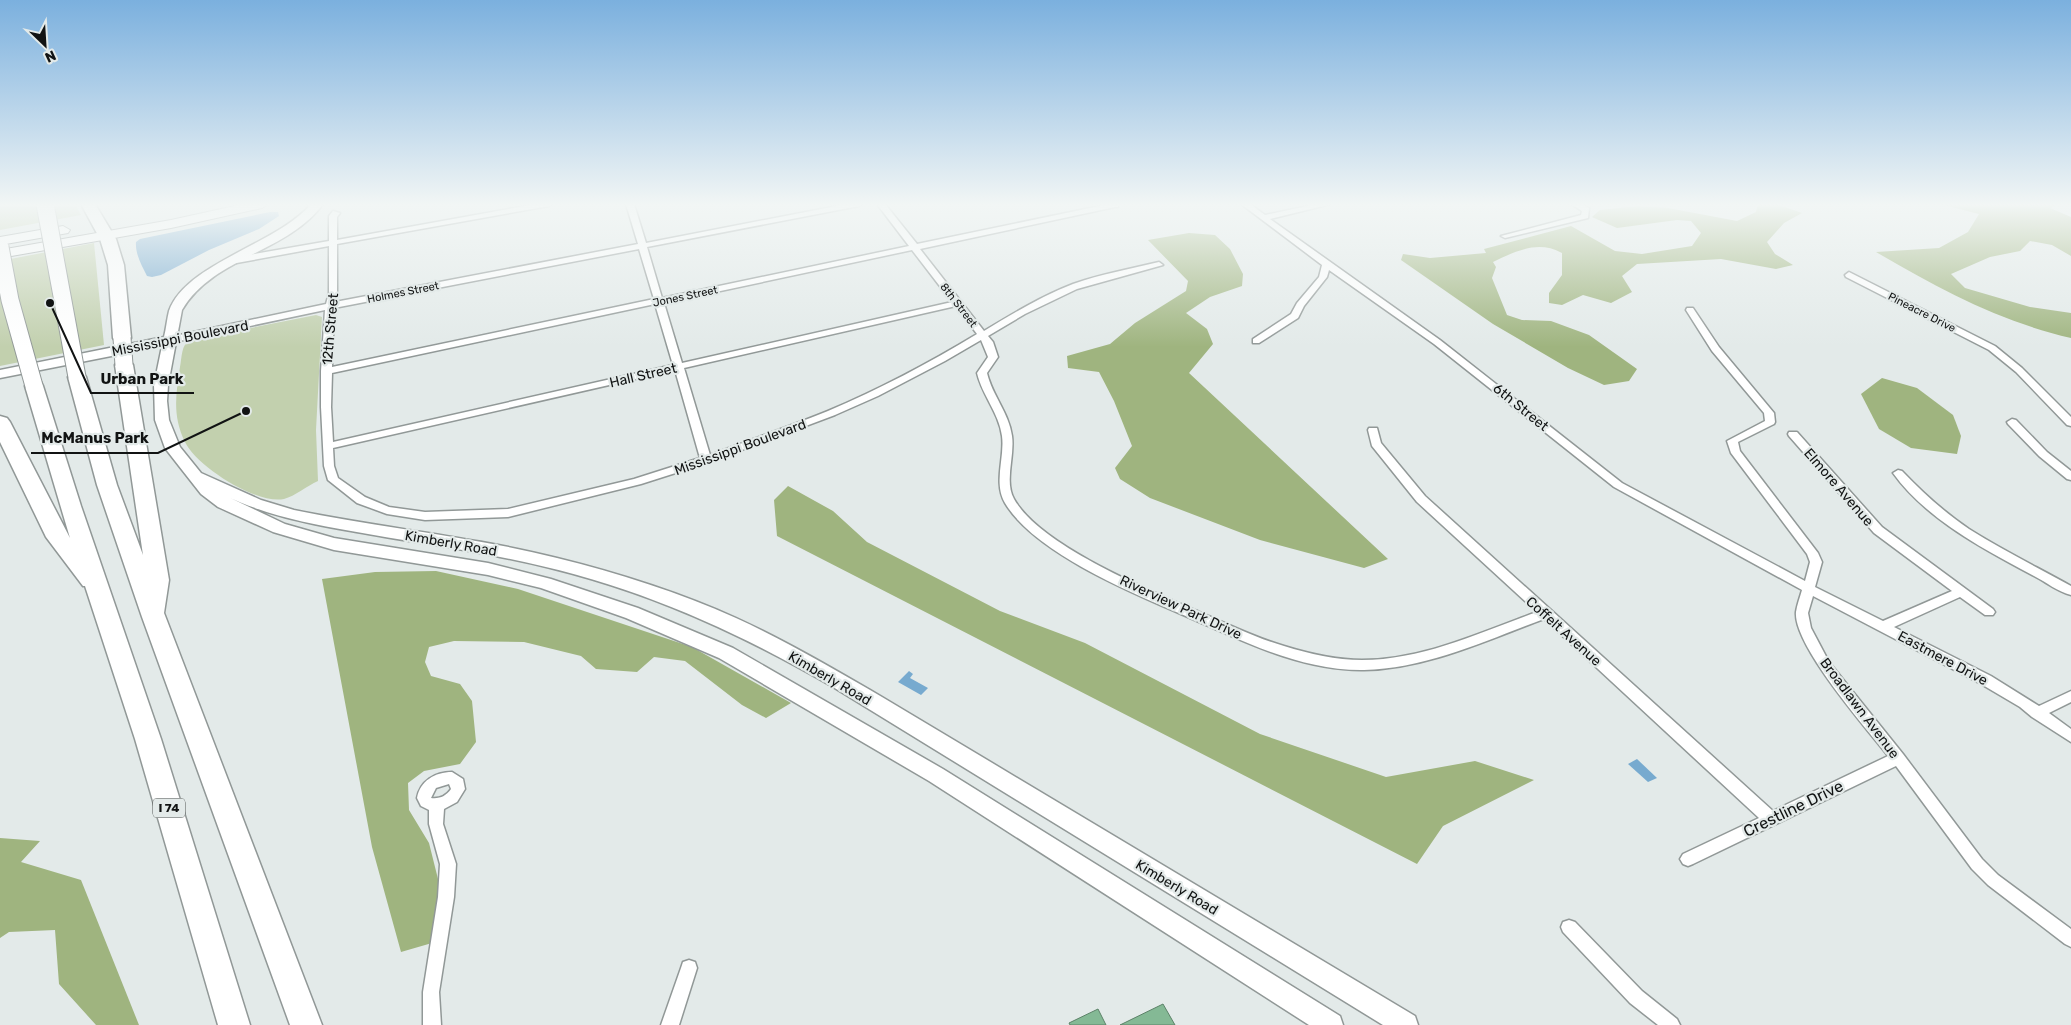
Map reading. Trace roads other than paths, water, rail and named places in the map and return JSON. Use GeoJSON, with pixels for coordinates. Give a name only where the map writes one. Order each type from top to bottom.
{"type":"FeatureCollection","features":[{"type":"Feature","properties":{"kind":"highway","name":"I 74"},"geometry":{"type":"LineString","coordinates":[[1,252],[14,319],[70,506],[148,740],[234,1025]]}},
{"type":"Feature","properties":{"kind":"highway"},"geometry":{"type":"LineString","coordinates":[[54,252],[77,377],[107,485],[154,617],[306,1025]]}},
{"type":"Feature","properties":{"kind":"highway"},"geometry":{"type":"LineString","coordinates":[[111,252],[116,265],[124,366],[158,580],[154,617]]}},
{"type":"Feature","properties":{"kind":"highway"},"geometry":{"type":"LineString","coordinates":[[0,422],[57,537],[100,592]]}},
{"type":"Feature","properties":{"kind":"main road","name":"Kimberly Road"},"geometry":{"type":"LineString","coordinates":[[249,252],[199,282],[183,298],[176,310],[161,385],[162,420],[174,448],[207,490],[224,502],[279,528],[334,544],[488,569],[545,583],[632,613],[726,653],[936,776],[1331,1025]]}},
{"type":"Feature","properties":{"kind":"main road","name":"Mississippi Boulevard"},"geometry":{"type":"LineString","coordinates":[[0,374],[170,340]]}},
{"type":"Feature","properties":{"kind":"main road","name":"Kimberly Road"},"geometry":{"type":"LineString","coordinates":[[195,475],[221,486],[239,497],[272,510],[301,517],[476,546],[554,562],[643,588],[731,624],[811,666],[1406,1025]]}},
{"type":"Feature","properties":{"kind":"street"},"geometry":{"type":"LineString","coordinates":[[232,261],[283,252]]}},
{"type":"Feature","properties":{"kind":"street","name":"12th Street"},"geometry":{"type":"LineString","coordinates":[[328,446],[326,371],[330,306],[333,293],[333,252]]}},
{"type":"Feature","properties":{"kind":"street","name":"Holmes Street"},"geometry":{"type":"LineString","coordinates":[[330,306],[612,252]]}},
{"type":"Feature","properties":{"kind":"street"},"geometry":{"type":"LineString","coordinates":[[644,252],[706,460]]}},
{"type":"Feature","properties":{"kind":"street","name":"Jones Street"},"geometry":{"type":"LineString","coordinates":[[326,371],[896,252]]}},
{"type":"Feature","properties":{"kind":"street","name":"8th Street"},"geometry":{"type":"LineString","coordinates":[[918,252],[983,335]]}},
{"type":"Feature","properties":{"kind":"street","name":"6th Street"},"geometry":{"type":"LineString","coordinates":[[1310,252],[1479,374],[1611,480],[1810,589]]}},
{"type":"Feature","properties":{"kind":"street"},"geometry":{"type":"LineString","coordinates":[[1256,341],[1295,316],[1300,305],[1323,277],[1326,264]]}},
{"type":"Feature","properties":{"kind":"street","name":"Mississippi Boulevard"},"geometry":{"type":"LineString","coordinates":[[328,446],[328,466],[333,480],[361,500],[387,510],[425,516],[508,513],[637,482],[706,460],[831,414],[942,359],[1022,312],[1074,287],[1098,279],[1159,265]]}},
{"type":"Feature","properties":{"kind":"street","name":"Pineacre Drive"},"geometry":{"type":"LineString","coordinates":[[1849,275],[1994,350],[2019,370],[2071,423]]}},
{"type":"Feature","properties":{"kind":"street","name":"Hall Street"},"geometry":{"type":"LineString","coordinates":[[328,446],[958,303]]}},
{"type":"Feature","properties":{"kind":"street","name":"Mississippi Boulevard"},"geometry":{"type":"LineString","coordinates":[[170,340],[330,306]]}},
{"type":"Feature","properties":{"kind":"street","name":"Broadlawn Avenue"},"geometry":{"type":"LineString","coordinates":[[1690,310],[1716,349],[1769,414],[1770,422],[1732,441],[1735,451],[1812,553],[1816,562],[1802,613],[1805,628],[1824,665],[1898,758],[1977,864],[1994,880],[2071,938]]}},
{"type":"Feature","properties":{"kind":"street","name":"Riverview Park Drive"},"geometry":{"type":"LineString","coordinates":[[983,335],[988,342],[993,357],[982,373],[983,384],[999,411],[1007,434],[1008,454],[1005,489],[1009,501],[1022,517],[1047,540],[1149,595],[1258,642],[1318,660],[1364,665],[1402,660],[1442,651],[1545,614]]}},
{"type":"Feature","properties":{"kind":"street"},"geometry":{"type":"LineString","coordinates":[[2012,422],[2044,454],[2071,477]]}},
{"type":"Feature","properties":{"kind":"street","name":"Coffelt Avenue"},"geometry":{"type":"LineString","coordinates":[[1373,430],[1376,444],[1421,499],[1771,818]]}},
{"type":"Feature","properties":{"kind":"street","name":"Elmore Avenue"},"geometry":{"type":"LineString","coordinates":[[1793,434],[1872,525],[1989,612]]}},
{"type":"Feature","properties":{"kind":"street"},"geometry":{"type":"LineString","coordinates":[[1898,473],[1922,498],[1950,521],[1982,542],[2071,591]]}},
{"type":"Feature","properties":{"kind":"street","name":"Eastmere Drive"},"geometry":{"type":"LineString","coordinates":[[1810,589],[1986,680],[2071,736]]}},
{"type":"Feature","properties":{"kind":"street"},"geometry":{"type":"LineString","coordinates":[[1882,627],[1960,592]]}},
{"type":"Feature","properties":{"kind":"street"},"geometry":{"type":"LineString","coordinates":[[2037,712],[2071,696]]}},
{"type":"Feature","properties":{"kind":"street","name":"Crestline Drive"},"geometry":{"type":"LineString","coordinates":[[1688,859],[1898,758]]}},
{"type":"Feature","properties":{"kind":"street"},"geometry":{"type":"LineString","coordinates":[[432,1025],[431,992],[446,898],[448,864],[436,824],[437,805]]}},
{"type":"Feature","properties":{"kind":"street"},"geometry":{"type":"LineString","coordinates":[[1569,927],[1636,997],[1671,1025]]}},
{"type":"Feature","properties":{"kind":"street"},"geometry":{"type":"LineString","coordinates":[[670,1025],[689,968]]}},
{"type":"Feature","properties":{"kind":"water"},"geometry":{"type":"Polygon","coordinates":[[[137,252],[205,252],[161,275],[152,277],[147,276],[137,252]]]}},
{"type":"Feature","properties":{"kind":"water"},"geometry":{"type":"Polygon","coordinates":[[[909,671],[913,674],[910,678],[928,688],[921,695],[898,682],[909,671]]]}},
{"type":"Feature","properties":{"kind":"water"},"geometry":{"type":"Polygon","coordinates":[[[1637,759],[1657,778],[1648,782],[1628,764],[1637,759]]]}},
{"type":"Feature","properties":{"kind":"place","name":"Urban Park"},"geometry":{"type":"Point","coordinates":[50,303]}},
{"type":"Feature","properties":{"kind":"place","name":"McManus Park"},"geometry":{"type":"Point","coordinates":[246,411]}}]}
